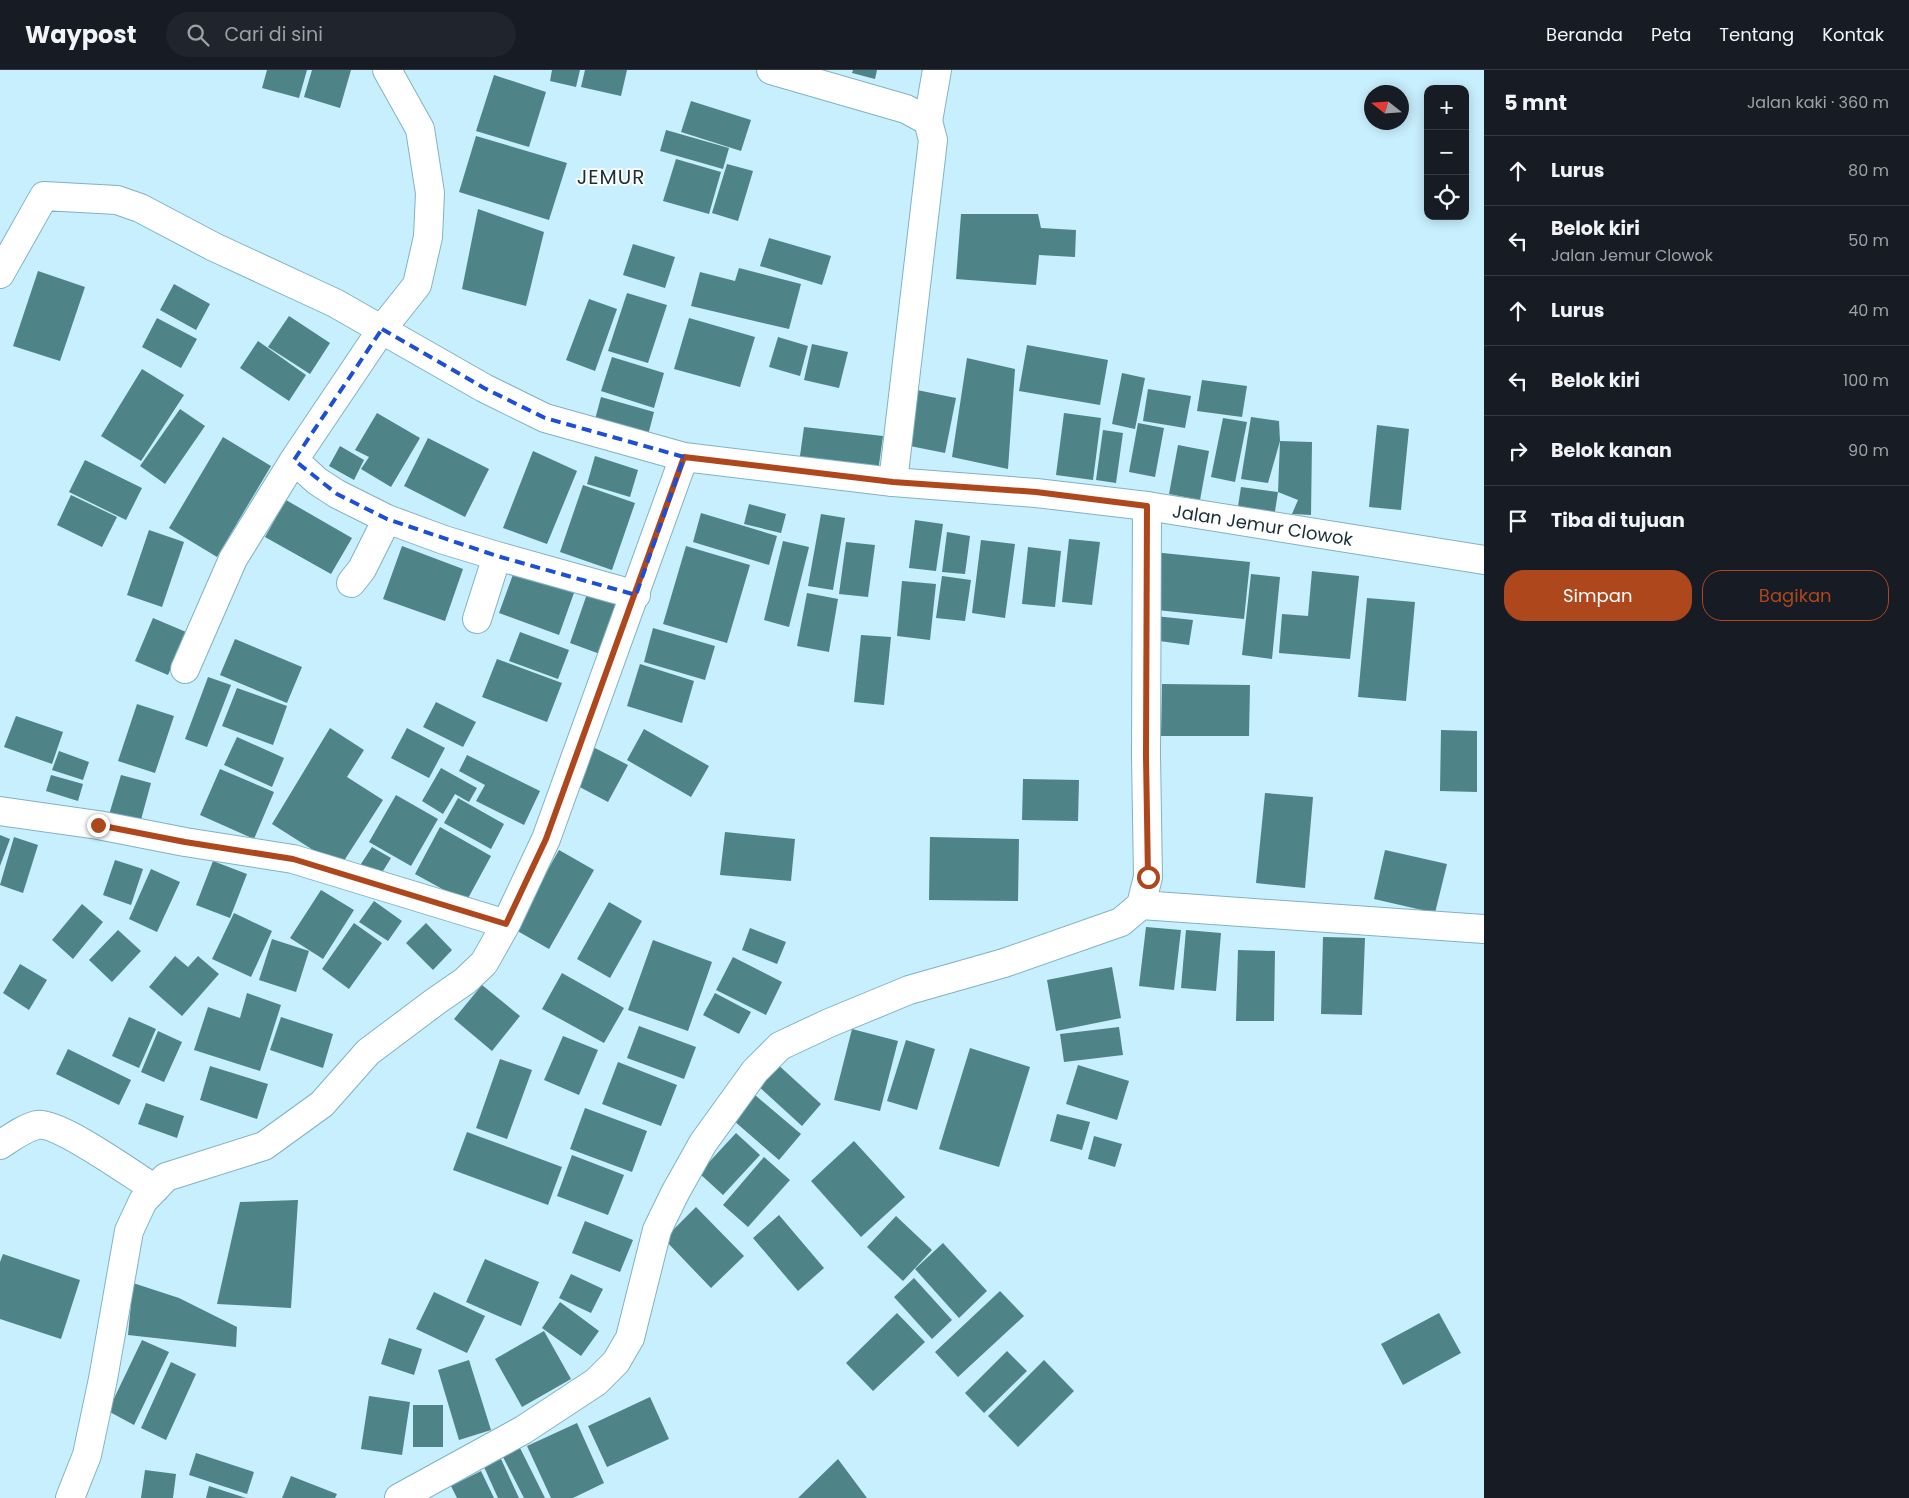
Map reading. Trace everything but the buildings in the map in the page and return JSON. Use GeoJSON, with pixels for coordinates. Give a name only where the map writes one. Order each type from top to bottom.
{"type":"FeatureCollection","features":[{"type":"Feature","properties":{"kind":"street"},"geometry":{"type":"LineString","coordinates":[[185,669],[233,559],[294,460],[382,330],[416,285],[428,237],[430,193],[420,129],[387,70]]}},
{"type":"Feature","properties":{"kind":"street"},"geometry":{"type":"LineString","coordinates":[[771,70],[906,109],[928,122]]}},
{"type":"Feature","properties":{"kind":"street"},"geometry":{"type":"LineString","coordinates":[[893,482],[933,140],[928,122],[937,70]]}},
{"type":"Feature","properties":{"kind":"street","name":"Jalan Jemur Clowok"},"geometry":{"type":"LineString","coordinates":[[0,274],[44,196],[117,200],[140,208],[214,247],[335,303],[484,388],[546,418],[684,457],[893,482],[1036,492],[1147,506],[1484,560]]}},
{"type":"Feature","properties":{"kind":"street"},"geometry":{"type":"LineString","coordinates":[[70,1498],[87,1455],[103,1379],[128,1231],[143,1201],[166,1177],[264,1146],[322,1104],[368,1052],[465,981],[484,963],[506,924],[546,839],[636,595],[684,457]]}},
{"type":"Feature","properties":{"kind":"street"},"geometry":{"type":"LineString","coordinates":[[294,460],[317,481],[337,494],[387,519],[444,540],[636,595]]}},
{"type":"Feature","properties":{"kind":"street"},"geometry":{"type":"LineString","coordinates":[[399,1498],[446,1487],[523,1430],[596,1382],[616,1362],[630,1338],[657,1230],[675,1193],[709,1135],[755,1070],[780,1046],[829,1023],[909,990],[1004,963],[1121,922],[1142,905],[1148,877],[1146,756],[1147,506]]}},
{"type":"Feature","properties":{"kind":"street"},"geometry":{"type":"LineString","coordinates":[[351,583],[362,568],[387,519]]}},
{"type":"Feature","properties":{"kind":"street"},"geometry":{"type":"LineString","coordinates":[[477,619],[497,556]]}},
{"type":"Feature","properties":{"kind":"street"},"geometry":{"type":"LineString","coordinates":[[0,811],[98,825],[185,842],[293,859],[506,924]]}},
{"type":"Feature","properties":{"kind":"street"},"geometry":{"type":"LineString","coordinates":[[1142,905],[1484,929]]}},
{"type":"Feature","properties":{"kind":"street"},"geometry":{"type":"LineString","coordinates":[[0,1145],[21,1131],[39,1124],[60,1130],[155,1189]]}},
{"type":"Feature","properties":{"kind":"highlighted area"},"geometry":{"type":"Polygon","coordinates":[[[382,329],[484,388],[545,418],[684,457],[636,595],[497,556],[387,519],[337,494],[294,460],[382,329]]]}},
{"type":"Feature","properties":{"kind":"district","name":"JEMUR"},"geometry":{"type":"Point","coordinates":[611,177]}},
{"type":"Feature","properties":{"kind":"route"},"geometry":{"type":"LineString","coordinates":[[98,825],[185,842],[293,859],[506,924],[546,839],[684,457],[893,482],[1036,492],[1147,506],[1146,756],[1148,877]]}}]}
